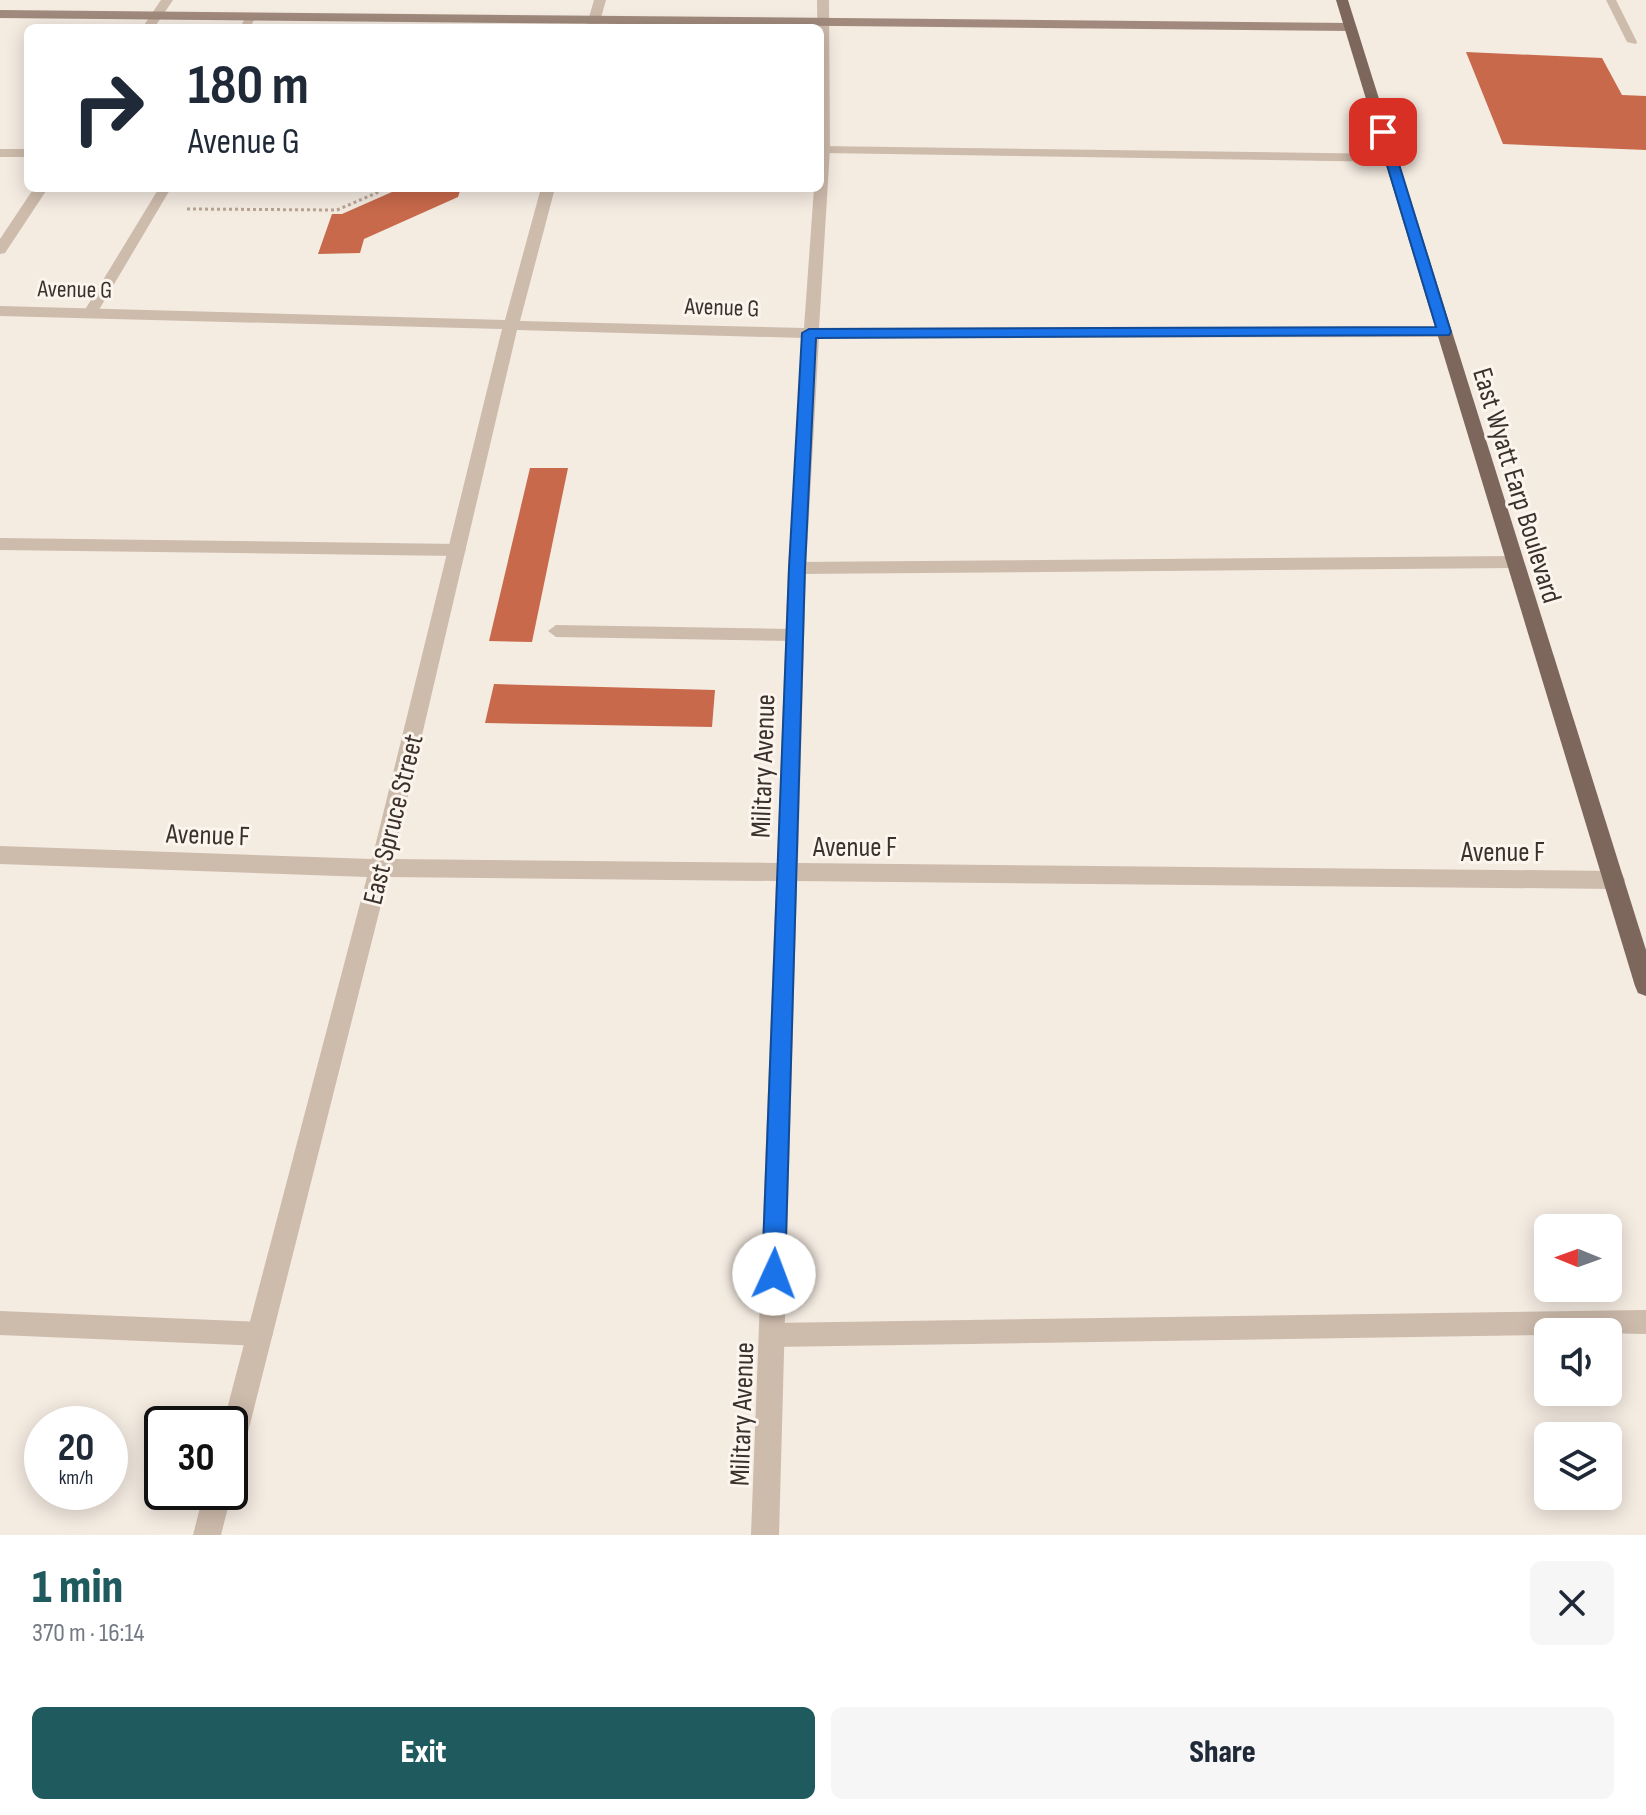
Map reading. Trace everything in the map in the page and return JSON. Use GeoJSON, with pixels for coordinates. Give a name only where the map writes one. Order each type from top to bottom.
{"type":"FeatureCollection","features":[{"type":"Feature","properties":{"kind":"main road","name":"East Wyatt Earp Boulevard"},"geometry":{"type":"LineString","coordinates":[[1342,0],[1646,986]]}},
{"type":"Feature","properties":{"kind":"street"},"geometry":{"type":"LineString","coordinates":[[150,24],[167,0]]}},
{"type":"Feature","properties":{"kind":"street"},"geometry":{"type":"LineString","coordinates":[[594,24],[600,0]]}},
{"type":"Feature","properties":{"kind":"street","name":"Military Avenue"},"geometry":{"type":"LineString","coordinates":[[822,22],[823,0]]}},
{"type":"Feature","properties":{"kind":"street"},"geometry":{"type":"LineString","coordinates":[[0,14],[156,15],[248,22],[822,22],[1350,27]]}},
{"type":"Feature","properties":{"kind":"street"},"geometry":{"type":"LineString","coordinates":[[0,250],[38,192]]}},
{"type":"Feature","properties":{"kind":"street","name":"East Spruce Street"},"geometry":{"type":"LineString","coordinates":[[241,1406],[380,868],[511,325],[547,192]]}},
{"type":"Feature","properties":{"kind":"street","name":"Military Avenue"},"geometry":{"type":"LineString","coordinates":[[765,1535],[797,568],[820,192]]}},
{"type":"Feature","properties":{"kind":"street","name":"Avenue G"},"geometry":{"type":"LineString","coordinates":[[0,311],[809,333],[1444,332]]}},
{"type":"Feature","properties":{"kind":"street","name":"Avenue F"},"geometry":{"type":"LineString","coordinates":[[0,855],[380,868],[1614,880]]}},
{"type":"Feature","properties":{"kind":"street"},"geometry":{"type":"LineString","coordinates":[[207,1535],[213,1510]]}},
{"type":"Feature","properties":{"kind":"lane"},"geometry":{"type":"LineString","coordinates":[[1611,0],[1632,42]]}},
{"type":"Feature","properties":{"kind":"lane"},"geometry":{"type":"LineString","coordinates":[[824,149],[1391,158]]}},
{"type":"Feature","properties":{"kind":"lane"},"geometry":{"type":"LineString","coordinates":[[0,153],[24,153]]}},
{"type":"Feature","properties":{"kind":"lane"},"geometry":{"type":"LineString","coordinates":[[90,313],[163,192]]}},
{"type":"Feature","properties":{"kind":"lane"},"geometry":{"type":"LineString","coordinates":[[0,544],[458,550]]}},
{"type":"Feature","properties":{"kind":"lane"},"geometry":{"type":"LineString","coordinates":[[797,568],[1515,562]]}},
{"type":"Feature","properties":{"kind":"lane"},"geometry":{"type":"LineString","coordinates":[[556,631],[795,635]]}},
{"type":"Feature","properties":{"kind":"lane"},"geometry":{"type":"LineString","coordinates":[[772,1335],[1646,1322]]}},
{"type":"Feature","properties":{"kind":"lane"},"geometry":{"type":"LineString","coordinates":[[0,1323],[261,1334]]}},
{"type":"Feature","properties":{"kind":"path"},"geometry":{"type":"LineString","coordinates":[[154,208],[337,210],[379,192]]}},
{"type":"Feature","properties":{"kind":"building"},"geometry":{"type":"Polygon","coordinates":[[[1466,52],[1602,58],[1622,95],[1646,96],[1646,150],[1503,144],[1466,52]]]}},
{"type":"Feature","properties":{"kind":"building"},"geometry":{"type":"Polygon","coordinates":[[[392,192],[460,192],[458,197],[364,239],[360,253],[318,254],[332,214],[342,214],[392,192]]]}},
{"type":"Feature","properties":{"kind":"building"},"geometry":{"type":"Polygon","coordinates":[[[530,468],[568,468],[532,642],[489,641],[530,468]]]}},
{"type":"Feature","properties":{"kind":"building"},"geometry":{"type":"Polygon","coordinates":[[[494,684],[715,690],[712,727],[485,723],[494,684]]]}},
{"type":"Feature","properties":{"kind":"route"},"geometry":{"type":"LineString","coordinates":[[774,1274],[797,568],[809,333],[1444,332],[1383,132]]}}]}
